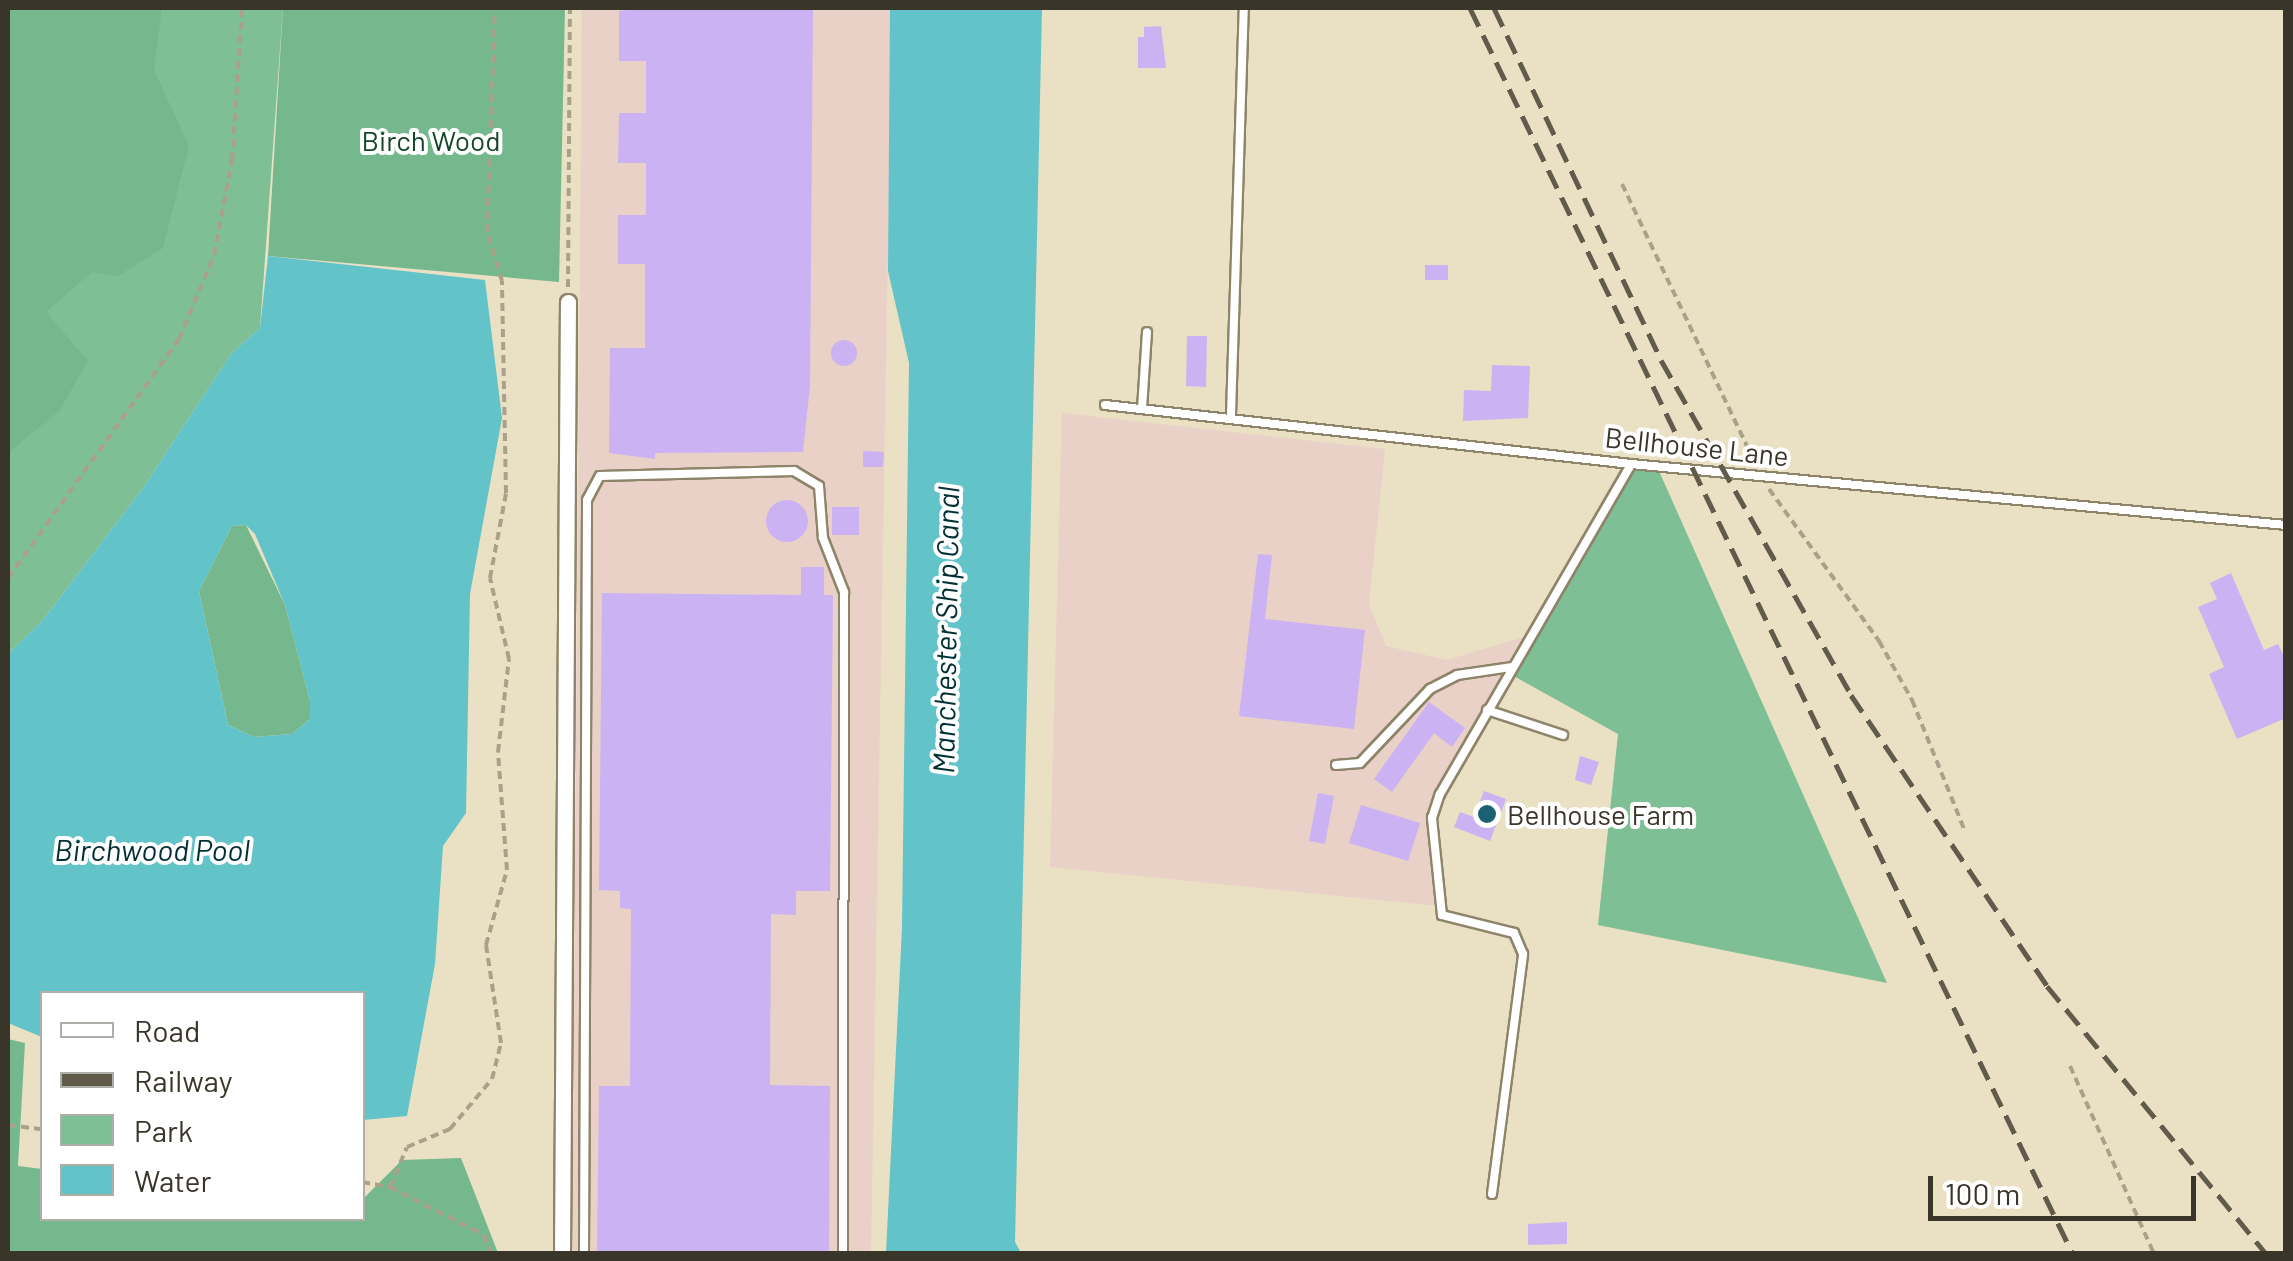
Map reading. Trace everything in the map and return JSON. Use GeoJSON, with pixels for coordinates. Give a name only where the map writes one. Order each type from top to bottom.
{"type":"FeatureCollection","features":[{"type":"Feature","properties":{"kind":"street"},"geometry":{"type":"LineString","coordinates":[[562,1254],[568,302]]}},
{"type":"Feature","properties":{"kind":"lane"},"geometry":{"type":"LineString","coordinates":[[1231,415],[1244,8]]}},
{"type":"Feature","properties":{"kind":"lane"},"geometry":{"type":"LineString","coordinates":[[1142,409],[1147,332]]}},
{"type":"Feature","properties":{"kind":"lane","name":"Bellhouse Lane"},"geometry":{"type":"LineString","coordinates":[[1104,405],[1231,415],[1631,464],[2286,525]]}},
{"type":"Feature","properties":{"kind":"lane"},"geometry":{"type":"LineString","coordinates":[[1492,1194],[1524,954],[1514,933],[1442,915],[1432,818],[1512,667],[1631,464]]}},
{"type":"Feature","properties":{"kind":"lane"},"geometry":{"type":"LineString","coordinates":[[584,1254],[587,500],[600,476],[794,471],[819,486],[823,538],[844,592],[842,1254]]}},
{"type":"Feature","properties":{"kind":"lane"},"geometry":{"type":"LineString","coordinates":[[1336,765],[1360,763],[1430,689],[1457,675],[1512,667]]}},
{"type":"Feature","properties":{"kind":"lane"},"geometry":{"type":"LineString","coordinates":[[1488,710],[1563,735]]}},
{"type":"Feature","properties":{"kind":"path"},"geometry":{"type":"LineString","coordinates":[[8,578],[178,339],[214,254],[232,160],[242,8]]}},
{"type":"Feature","properties":{"kind":"path"},"geometry":{"type":"LineString","coordinates":[[390,1188],[407,1146],[450,1129],[492,1079],[501,1043],[486,945],[507,870],[498,752],[509,659],[490,578],[506,494],[502,280],[487,232],[495,8]]}},
{"type":"Feature","properties":{"kind":"path"},"geometry":{"type":"LineString","coordinates":[[568,302],[570,8]]}},
{"type":"Feature","properties":{"kind":"path"},"geometry":{"type":"LineString","coordinates":[[1622,184],[1762,476],[1904,685],[1964,830]]}},
{"type":"Feature","properties":{"kind":"path"},"geometry":{"type":"LineString","coordinates":[[2070,1066],[2154,1254]]}},
{"type":"Feature","properties":{"kind":"path"},"geometry":{"type":"LineString","coordinates":[[8,1125],[40,1129]]}},
{"type":"Feature","properties":{"kind":"path"},"geometry":{"type":"LineString","coordinates":[[365,1183],[390,1188],[484,1235],[491,1254]]}},
{"type":"Feature","properties":{"kind":"shaded area"},"geometry":{"type":"Polygon","coordinates":[[[582,8],[892,8],[871,1253],[572,1254],[582,8]]]}},
{"type":"Feature","properties":{"kind":"shaded area"},"geometry":{"type":"Polygon","coordinates":[[[1062,413],[1385,449],[1369,604],[1386,646],[1447,660],[1524,637],[1428,817],[1438,906],[1050,867],[1062,413]]]}},
{"type":"Feature","properties":{"kind":"green space"},"geometry":{"type":"Polygon","coordinates":[[[8,8],[283,8],[260,328],[231,354],[143,488],[43,620],[8,654],[8,8]]]}},
{"type":"Feature","properties":{"kind":"green space"},"geometry":{"type":"Polygon","coordinates":[[[8,8],[162,8],[154,70],[189,146],[163,248],[118,276],[92,272],[46,312],[88,361],[59,411],[8,453],[8,8]]]}},
{"type":"Feature","properties":{"kind":"green space","name":"Birch Wood"},"geometry":{"type":"Polygon","coordinates":[[[283,8],[565,8],[559,282],[268,256],[283,8]]]}},
{"type":"Feature","properties":{"kind":"green space"},"geometry":{"type":"Polygon","coordinates":[[[1632,468],[1659,471],[1887,983],[1598,925],[1618,734],[1510,674],[1632,468]]]}},
{"type":"Feature","properties":{"kind":"green space"},"geometry":{"type":"Polygon","coordinates":[[[246,525],[285,605],[310,701],[310,719],[292,734],[254,737],[228,725],[199,591],[232,526],[246,525]]]}},
{"type":"Feature","properties":{"kind":"green space"},"geometry":{"type":"Polygon","coordinates":[[[8,1039],[25,1043],[18,1166],[40,1169],[40,1221],[365,1221],[365,1197],[402,1160],[461,1158],[498,1253],[8,1253],[8,1039]]]}},
{"type":"Feature","properties":{"kind":"water","name":"Manchester Ship Canal"},"geometry":{"type":"Polygon","coordinates":[[[890,8],[1042,8],[1015,1242],[1021,1253],[886,1253],[902,928],[909,363],[888,271],[890,8]]]}},
{"type":"Feature","properties":{"kind":"water","name":"Birchwood Pool"},"geometry":{"type":"Polygon","coordinates":[[[268,256],[485,280],[502,418],[470,594],[466,813],[443,846],[435,964],[407,1116],[365,1120],[365,991],[40,991],[40,1036],[8,1023],[8,654],[43,620],[143,488],[231,354],[260,328],[268,256]],[[246,525],[232,526],[199,591],[228,725],[254,737],[292,734],[310,719],[310,701],[285,605],[255,534],[246,525]]]}},
{"type":"Feature","properties":{"kind":"building"},"geometry":{"type":"Polygon","coordinates":[[[813,8],[810,386],[803,452],[655,453],[655,459],[609,453],[610,348],[645,348],[645,264],[618,264],[618,215],[646,215],[646,163],[618,163],[619,113],[646,113],[646,61],[619,61],[619,11],[813,8]]]}},
{"type":"Feature","properties":{"kind":"building"},"geometry":{"type":"Polygon","coordinates":[[[1161,26],[1166,68],[1138,68],[1138,37],[1144,37],[1144,27],[1161,26]]]}},
{"type":"Feature","properties":{"kind":"building"},"geometry":{"type":"Polygon","coordinates":[[[1425,265],[1448,265],[1448,280],[1425,280],[1425,265]]]}},
{"type":"Feature","properties":{"kind":"building"},"geometry":{"type":"Polygon","coordinates":[[[1187,336],[1207,336],[1206,387],[1186,386],[1187,336]]]}},
{"type":"Feature","properties":{"kind":"building"},"geometry":{"type":"Polygon","coordinates":[[[844,340],[853,344],[857,353],[853,362],[844,366],[835,362],[831,353],[835,344],[844,340]]]}},
{"type":"Feature","properties":{"kind":"building"},"geometry":{"type":"Polygon","coordinates":[[[1492,365],[1530,366],[1528,418],[1463,421],[1464,390],[1491,391],[1492,365]]]}},
{"type":"Feature","properties":{"kind":"building"},"geometry":{"type":"Polygon","coordinates":[[[863,451],[884,452],[883,467],[863,467],[863,451]]]}},
{"type":"Feature","properties":{"kind":"building"},"geometry":{"type":"Polygon","coordinates":[[[787,500],[802,506],[808,521],[802,536],[787,542],[772,536],[766,521],[772,506],[787,500]]]}},
{"type":"Feature","properties":{"kind":"building"},"geometry":{"type":"Polygon","coordinates":[[[832,507],[859,507],[859,535],[832,535],[832,507]]]}},
{"type":"Feature","properties":{"kind":"building"},"geometry":{"type":"Polygon","coordinates":[[[1258,554],[1272,555],[1265,619],[1365,630],[1354,729],[1239,716],[1258,554]]]}},
{"type":"Feature","properties":{"kind":"building"},"geometry":{"type":"Polygon","coordinates":[[[801,567],[824,567],[824,595],[833,595],[830,891],[796,891],[796,915],[771,914],[770,1085],[830,1086],[829,1254],[597,1254],[599,1086],[630,1086],[631,909],[620,908],[620,891],[599,890],[602,593],[801,595],[801,567]]]}},
{"type":"Feature","properties":{"kind":"building"},"geometry":{"type":"Polygon","coordinates":[[[2231,573],[2264,650],[2278,644],[2286,660],[2286,718],[2237,739],[2209,674],[2224,667],[2198,607],[2217,599],[2210,583],[2231,573]]]}},
{"type":"Feature","properties":{"kind":"building"},"geometry":{"type":"Polygon","coordinates":[[[1429,702],[1465,728],[1452,747],[1434,733],[1392,792],[1374,779],[1429,702]]]}},
{"type":"Feature","properties":{"kind":"building"},"geometry":{"type":"Polygon","coordinates":[[[1580,756],[1599,762],[1591,785],[1575,780],[1580,756]]]}},
{"type":"Feature","properties":{"kind":"building","name":"Bellhouse Farm"},"geometry":{"type":"Polygon","coordinates":[[[1484,791],[1506,799],[1490,841],[1454,827],[1460,812],[1474,817],[1484,791]]]}},
{"type":"Feature","properties":{"kind":"building"},"geometry":{"type":"Polygon","coordinates":[[[1318,793],[1334,796],[1325,844],[1309,841],[1318,793]]]}},
{"type":"Feature","properties":{"kind":"building"},"geometry":{"type":"Polygon","coordinates":[[[1361,805],[1420,823],[1408,861],[1349,843],[1361,805]]]}},
{"type":"Feature","properties":{"kind":"building"},"geometry":{"type":"Polygon","coordinates":[[[1567,1222],[1567,1244],[1528,1245],[1528,1224],[1567,1222]]]}},
{"type":"Feature","properties":{"kind":"railway"},"geometry":{"type":"LineString","coordinates":[[1470,8],[2073,1254]]}},
{"type":"Feature","properties":{"kind":"railway"},"geometry":{"type":"LineString","coordinates":[[1494,8],[1661,360],[1851,695],[2047,986],[2266,1254]]}},
{"type":"Feature","properties":{"kind":"place","name":"Bellhouse Farm"},"geometry":{"type":"Point","coordinates":[1487,814]}}]}
